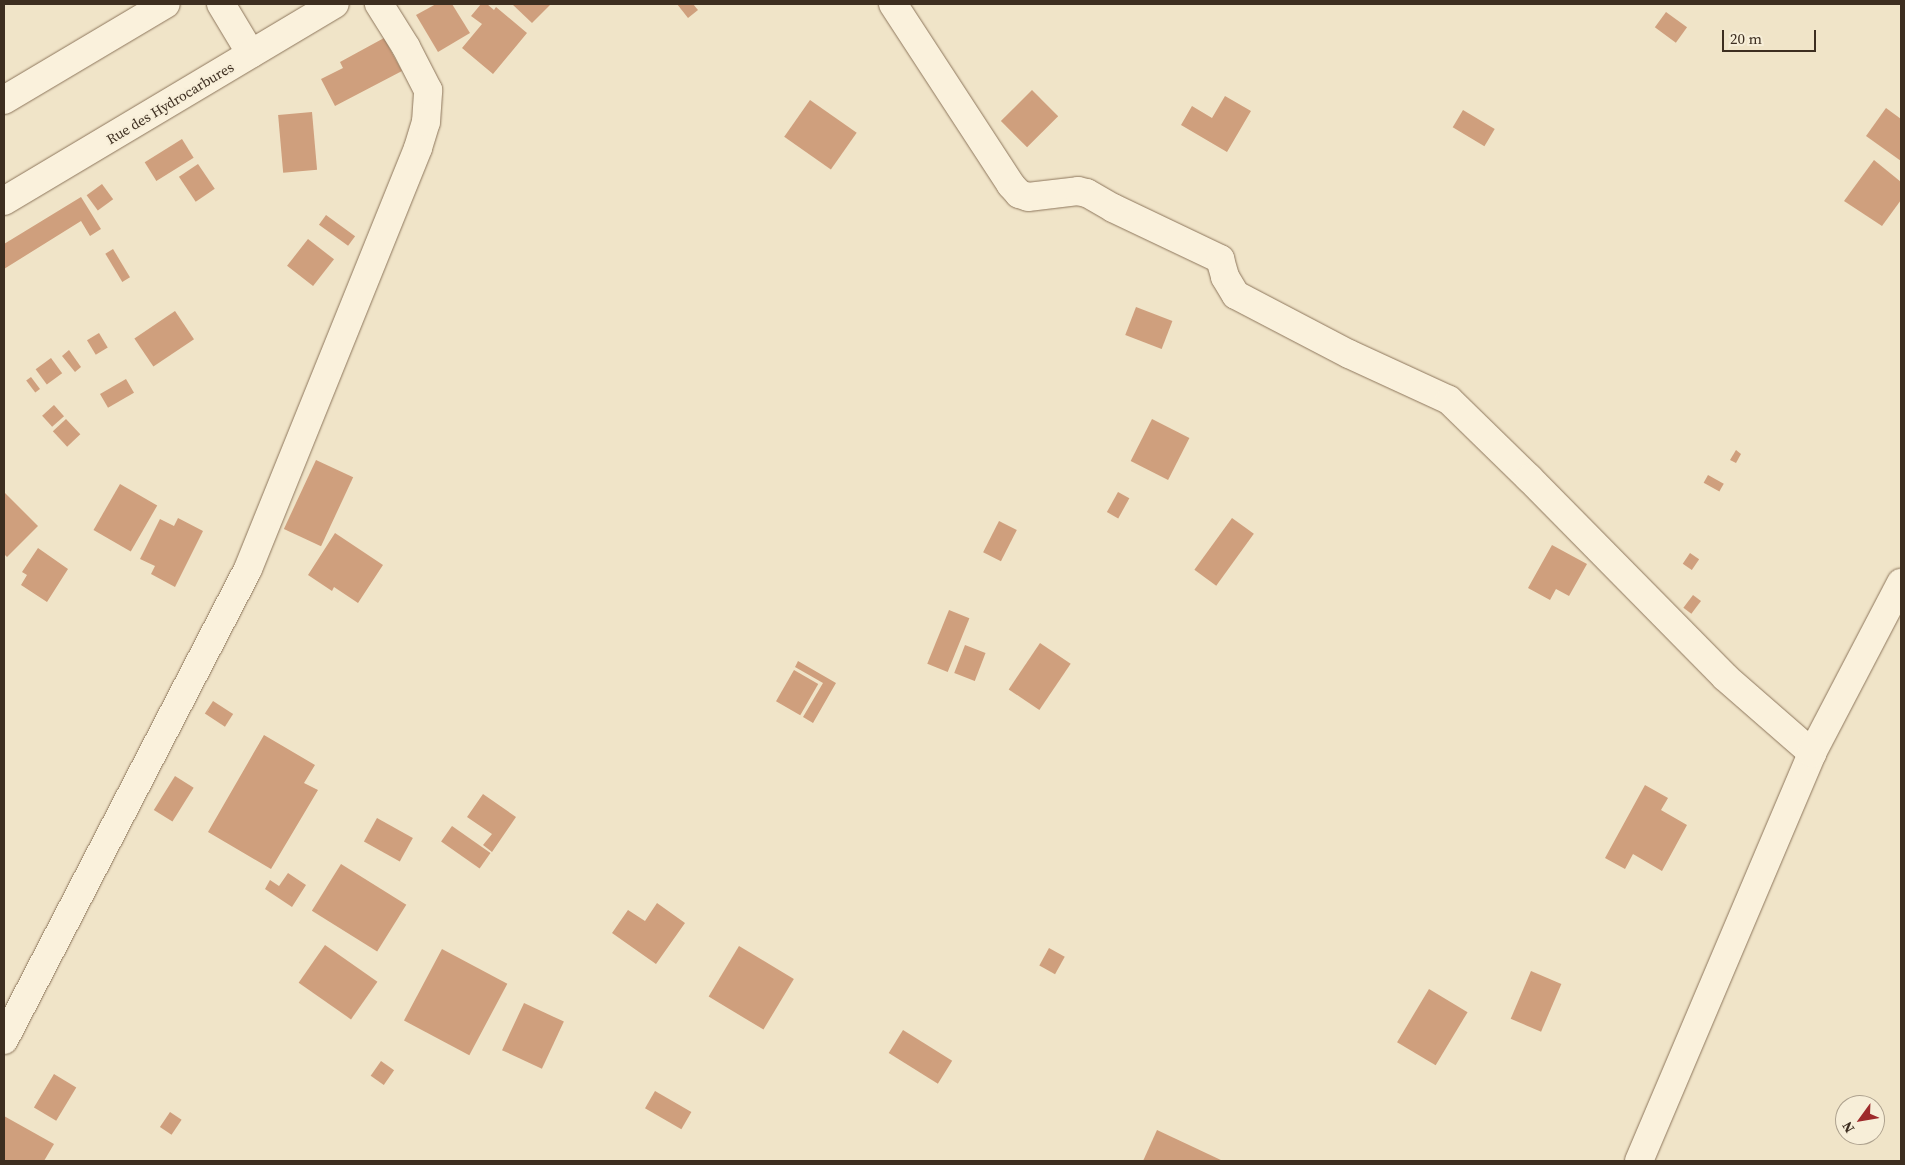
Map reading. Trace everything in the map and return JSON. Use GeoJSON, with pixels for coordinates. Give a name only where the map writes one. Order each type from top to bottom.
{"type":"FeatureCollection","features":[{"type":"Feature","properties":{"kind":"street"},"geometry":{"type":"LineString","coordinates":[[4,100],[166,4]]}},
{"type":"Feature","properties":{"kind":"street"},"geometry":{"type":"LineString","coordinates":[[220,4],[251,54]]}},
{"type":"Feature","properties":{"kind":"street","name":"Rue des Hydrocarbures"},"geometry":{"type":"LineString","coordinates":[[4,201],[335,4]]}},
{"type":"Feature","properties":{"kind":"street"},"geometry":{"type":"LineString","coordinates":[[4,1040],[248,569],[418,148],[426,122],[428,90],[406,47],[379,4]]}},
{"type":"Feature","properties":{"kind":"street"},"geometry":{"type":"LineString","coordinates":[[893,4],[1019,194],[1028,197],[1078,191],[1087,193],[1113,208],[1220,258],[1225,277],[1236,295],[1348,354],[1449,400],[1529,478],[1724,677],[1812,753]]}},
{"type":"Feature","properties":{"kind":"street"},"geometry":{"type":"LineString","coordinates":[[1639,1161],[1812,753],[1901,583]]}},
{"type":"Feature","properties":{"kind":"building"},"geometry":{"type":"Polygon","coordinates":[[[436,4],[452,4],[470,33],[438,52],[416,15],[436,4]]]}},
{"type":"Feature","properties":{"kind":"building"},"geometry":{"type":"Polygon","coordinates":[[[481,4],[487,4],[494,10],[496,7],[527,33],[493,74],[462,48],[482,24],[471,16],[481,4]]]}},
{"type":"Feature","properties":{"kind":"building"},"geometry":{"type":"Polygon","coordinates":[[[512,4],[551,4],[532,23],[512,4]]]}},
{"type":"Feature","properties":{"kind":"building"},"geometry":{"type":"Polygon","coordinates":[[[677,4],[693,4],[698,10],[688,18],[677,4]]]}},
{"type":"Feature","properties":{"kind":"building"},"geometry":{"type":"Polygon","coordinates":[[[1666,12],[1687,27],[1676,43],[1655,27],[1666,12]]]}},
{"type":"Feature","properties":{"kind":"building"},"geometry":{"type":"Polygon","coordinates":[[[384,38],[402,71],[335,106],[321,79],[343,68],[340,62],[384,38]]]}},
{"type":"Feature","properties":{"kind":"building"},"geometry":{"type":"Polygon","coordinates":[[[1032,90],[1058,116],[1027,147],[1001,121],[1032,90]]]}},
{"type":"Feature","properties":{"kind":"building"},"geometry":{"type":"Polygon","coordinates":[[[1225,96],[1251,111],[1227,152],[1181,125],[1192,106],[1212,118],[1225,96]]]}},
{"type":"Feature","properties":{"kind":"building"},"geometry":{"type":"Polygon","coordinates":[[[810,100],[857,133],[831,170],[784,137],[810,100]]]}},
{"type":"Feature","properties":{"kind":"building"},"geometry":{"type":"Polygon","coordinates":[[[1886,108],[1901,119],[1901,161],[1866,136],[1886,108]]]}},
{"type":"Feature","properties":{"kind":"building"},"geometry":{"type":"Polygon","coordinates":[[[1463,110],[1495,129],[1484,146],[1453,127],[1463,110]]]}},
{"type":"Feature","properties":{"kind":"building"},"geometry":{"type":"Polygon","coordinates":[[[312,112],[317,170],[283,173],[278,115],[312,112]]]}},
{"type":"Feature","properties":{"kind":"building"},"geometry":{"type":"Polygon","coordinates":[[[182,139],[194,158],[156,181],[145,162],[182,139]]]}},
{"type":"Feature","properties":{"kind":"building"},"geometry":{"type":"Polygon","coordinates":[[[1874,160],[1901,182],[1901,200],[1882,226],[1844,201],[1874,160]]]}},
{"type":"Feature","properties":{"kind":"building"},"geometry":{"type":"Polygon","coordinates":[[[198,164],[215,189],[196,202],[179,177],[198,164]]]}},
{"type":"Feature","properties":{"kind":"building"},"geometry":{"type":"Polygon","coordinates":[[[102,184],[113,199],[98,211],[87,195],[102,184]]]}},
{"type":"Feature","properties":{"kind":"building"},"geometry":{"type":"Polygon","coordinates":[[[81,197],[101,229],[90,236],[81,221],[4,269],[4,244],[81,197]]]}},
{"type":"Feature","properties":{"kind":"building"},"geometry":{"type":"Polygon","coordinates":[[[326,215],[355,236],[348,246],[319,225],[326,215]]]}},
{"type":"Feature","properties":{"kind":"building"},"geometry":{"type":"Polygon","coordinates":[[[308,239],[334,259],[313,286],[287,266],[308,239]]]}},
{"type":"Feature","properties":{"kind":"building"},"geometry":{"type":"Polygon","coordinates":[[[113,249],[130,277],[122,282],[105,254],[113,249]]]}},
{"type":"Feature","properties":{"kind":"building"},"geometry":{"type":"Polygon","coordinates":[[[1136,307],[1172,321],[1162,349],[1125,335],[1136,307]]]}},
{"type":"Feature","properties":{"kind":"building"},"geometry":{"type":"Polygon","coordinates":[[[175,311],[194,339],[153,367],[134,338],[175,311]]]}},
{"type":"Feature","properties":{"kind":"building"},"geometry":{"type":"Polygon","coordinates":[[[99,333],[108,348],[96,355],[87,340],[99,333]]]}},
{"type":"Feature","properties":{"kind":"building"},"geometry":{"type":"Polygon","coordinates":[[[69,350],[81,367],[75,372],[62,356],[69,350]]]}},
{"type":"Feature","properties":{"kind":"building"},"geometry":{"type":"Polygon","coordinates":[[[51,358],[62,373],[47,385],[36,369],[51,358]]]}},
{"type":"Feature","properties":{"kind":"building"},"geometry":{"type":"Polygon","coordinates":[[[31,377],[40,389],[35,393],[26,381],[31,377]]]}},
{"type":"Feature","properties":{"kind":"building"},"geometry":{"type":"Polygon","coordinates":[[[126,379],[134,393],[108,408],[100,394],[126,379]]]}},
{"type":"Feature","properties":{"kind":"building"},"geometry":{"type":"Polygon","coordinates":[[[54,405],[64,416],[52,427],[42,416],[54,405]]]}},
{"type":"Feature","properties":{"kind":"building"},"geometry":{"type":"Polygon","coordinates":[[[66,419],[80,434],[67,447],[53,431],[66,419]]]}},
{"type":"Feature","properties":{"kind":"building"},"geometry":{"type":"Polygon","coordinates":[[[1152,419],[1189,438],[1168,480],[1131,461],[1152,419]]]}},
{"type":"Feature","properties":{"kind":"building"},"geometry":{"type":"Polygon","coordinates":[[[1736,450],[1741,454],[1736,463],[1730,460],[1736,450]]]}},
{"type":"Feature","properties":{"kind":"building"},"geometry":{"type":"Polygon","coordinates":[[[316,460],[353,477],[321,546],[284,529],[316,460]]]}},
{"type":"Feature","properties":{"kind":"building"},"geometry":{"type":"Polygon","coordinates":[[[1708,475],[1724,484],[1719,492],[1704,483],[1708,475]]]}},
{"type":"Feature","properties":{"kind":"building"},"geometry":{"type":"Polygon","coordinates":[[[120,484],[157,506],[131,551],[94,530],[120,484]]]}},
{"type":"Feature","properties":{"kind":"building"},"geometry":{"type":"Polygon","coordinates":[[[4,492],[38,526],[7,557],[4,554],[4,492]]]}},
{"type":"Feature","properties":{"kind":"building"},"geometry":{"type":"Polygon","coordinates":[[[1118,492],[1129,498],[1118,518],[1107,512],[1118,492]]]}},
{"type":"Feature","properties":{"kind":"building"},"geometry":{"type":"Polygon","coordinates":[[[178,518],[203,531],[175,587],[151,574],[155,566],[140,559],[160,519],[174,526],[178,518]]]}},
{"type":"Feature","properties":{"kind":"building"},"geometry":{"type":"Polygon","coordinates":[[[1232,518],[1254,534],[1216,586],[1194,570],[1232,518]]]}},
{"type":"Feature","properties":{"kind":"building"},"geometry":{"type":"Polygon","coordinates":[[[999,521],[1017,530],[1001,561],[983,552],[999,521]]]}},
{"type":"Feature","properties":{"kind":"building"},"geometry":{"type":"Polygon","coordinates":[[[335,533],[383,565],[358,603],[334,587],[332,591],[308,575],[335,533]]]}},
{"type":"Feature","properties":{"kind":"building"},"geometry":{"type":"Polygon","coordinates":[[[1552,545],[1587,564],[1569,596],[1556,589],[1550,600],[1528,588],[1552,545]]]}},
{"type":"Feature","properties":{"kind":"building"},"geometry":{"type":"Polygon","coordinates":[[[38,548],[68,569],[47,602],[21,585],[27,575],[22,572],[38,548]]]}},
{"type":"Feature","properties":{"kind":"building"},"geometry":{"type":"Polygon","coordinates":[[[1690,553],[1699,559],[1692,570],[1683,564],[1690,553]]]}},
{"type":"Feature","properties":{"kind":"building"},"geometry":{"type":"Polygon","coordinates":[[[1693,595],[1701,601],[1691,614],[1683,608],[1693,595]]]}},
{"type":"Feature","properties":{"kind":"building"},"geometry":{"type":"Polygon","coordinates":[[[949,610],[969,618],[948,672],[927,664],[949,610]]]}},
{"type":"Feature","properties":{"kind":"building"},"geometry":{"type":"Polygon","coordinates":[[[1040,643],[1071,664],[1039,710],[1009,689],[1040,643]]]}},
{"type":"Feature","properties":{"kind":"building"},"geometry":{"type":"Polygon","coordinates":[[[965,645],[986,653],[975,681],[954,673],[965,645]]]}},
{"type":"Feature","properties":{"kind":"building"},"geometry":{"type":"Polygon","coordinates":[[[798,661],[836,683],[813,723],[803,717],[823,683],[795,667],[798,661]]]}},
{"type":"Feature","properties":{"kind":"building"},"geometry":{"type":"Polygon","coordinates":[[[794,670],[818,684],[800,715],[776,701],[794,670]]]}},
{"type":"Feature","properties":{"kind":"building"},"geometry":{"type":"Polygon","coordinates":[[[213,701],[233,714],[225,727],[205,714],[213,701]]]}},
{"type":"Feature","properties":{"kind":"building"},"geometry":{"type":"Polygon","coordinates":[[[264,735],[315,765],[304,783],[318,790],[271,869],[208,832],[264,735]]]}},
{"type":"Feature","properties":{"kind":"building"},"geometry":{"type":"Polygon","coordinates":[[[175,776],[194,788],[172,822],[154,810],[175,776]]]}},
{"type":"Feature","properties":{"kind":"building"},"geometry":{"type":"Polygon","coordinates":[[[1645,785],[1668,798],[1661,810],[1687,825],[1662,871],[1633,854],[1625,869],[1605,858],[1645,785]]]}},
{"type":"Feature","properties":{"kind":"building"},"geometry":{"type":"Polygon","coordinates":[[[483,794],[516,817],[492,852],[483,845],[492,834],[467,817],[483,794]]]}},
{"type":"Feature","properties":{"kind":"building"},"geometry":{"type":"Polygon","coordinates":[[[377,818],[413,838],[400,861],[364,842],[377,818]]]}},
{"type":"Feature","properties":{"kind":"building"},"geometry":{"type":"Polygon","coordinates":[[[452,826],[491,853],[480,869],[441,842],[452,826]]]}},
{"type":"Feature","properties":{"kind":"building"},"geometry":{"type":"Polygon","coordinates":[[[341,864],[406,905],[377,951],[312,911],[341,864]]]}},
{"type":"Feature","properties":{"kind":"building"},"geometry":{"type":"Polygon","coordinates":[[[288,873],[306,885],[292,907],[265,889],[270,880],[279,886],[288,873]]]}},
{"type":"Feature","properties":{"kind":"building"},"geometry":{"type":"Polygon","coordinates":[[[657,903],[685,923],[656,964],[612,933],[628,910],[645,921],[657,903]]]}},
{"type":"Feature","properties":{"kind":"building"},"geometry":{"type":"Polygon","coordinates":[[[325,945],[377,982],[351,1019],[299,983],[325,945]]]}},
{"type":"Feature","properties":{"kind":"building"},"geometry":{"type":"Polygon","coordinates":[[[739,946],[794,979],[763,1030],[709,997],[739,946]]]}},
{"type":"Feature","properties":{"kind":"building"},"geometry":{"type":"Polygon","coordinates":[[[1049,948],[1065,957],[1055,974],[1039,965],[1049,948]]]}},
{"type":"Feature","properties":{"kind":"building"},"geometry":{"type":"Polygon","coordinates":[[[442,949],[507,984],[469,1055],[404,1021],[442,949]]]}},
{"type":"Feature","properties":{"kind":"building"},"geometry":{"type":"Polygon","coordinates":[[[1531,971],[1561,984],[1541,1032],[1511,1019],[1531,971]]]}},
{"type":"Feature","properties":{"kind":"building"},"geometry":{"type":"Polygon","coordinates":[[[1429,989],[1468,1012],[1436,1065],[1397,1042],[1429,989]]]}},
{"type":"Feature","properties":{"kind":"building"},"geometry":{"type":"Polygon","coordinates":[[[524,1003],[564,1022],[542,1069],[502,1050],[524,1003]]]}},
{"type":"Feature","properties":{"kind":"building"},"geometry":{"type":"Polygon","coordinates":[[[903,1030],[952,1061],[938,1084],[889,1053],[903,1030]]]}},
{"type":"Feature","properties":{"kind":"building"},"geometry":{"type":"Polygon","coordinates":[[[381,1061],[394,1070],[384,1085],[371,1076],[381,1061]]]}},
{"type":"Feature","properties":{"kind":"building"},"geometry":{"type":"Polygon","coordinates":[[[54,1074],[76,1087],[56,1121],[34,1107],[54,1074]]]}},
{"type":"Feature","properties":{"kind":"building"},"geometry":{"type":"Polygon","coordinates":[[[655,1091],[691,1112],[681,1129],[645,1108],[655,1091]]]}},
{"type":"Feature","properties":{"kind":"building"},"geometry":{"type":"Polygon","coordinates":[[[170,1112],[182,1120],[172,1135],[160,1127],[170,1112]]]}},
{"type":"Feature","properties":{"kind":"building"},"geometry":{"type":"Polygon","coordinates":[[[4,1116],[54,1144],[44,1161],[4,1161],[4,1116]]]}},
{"type":"Feature","properties":{"kind":"building"},"geometry":{"type":"Polygon","coordinates":[[[1157,1130],[1223,1161],[1143,1161],[1157,1130]]]}}]}
